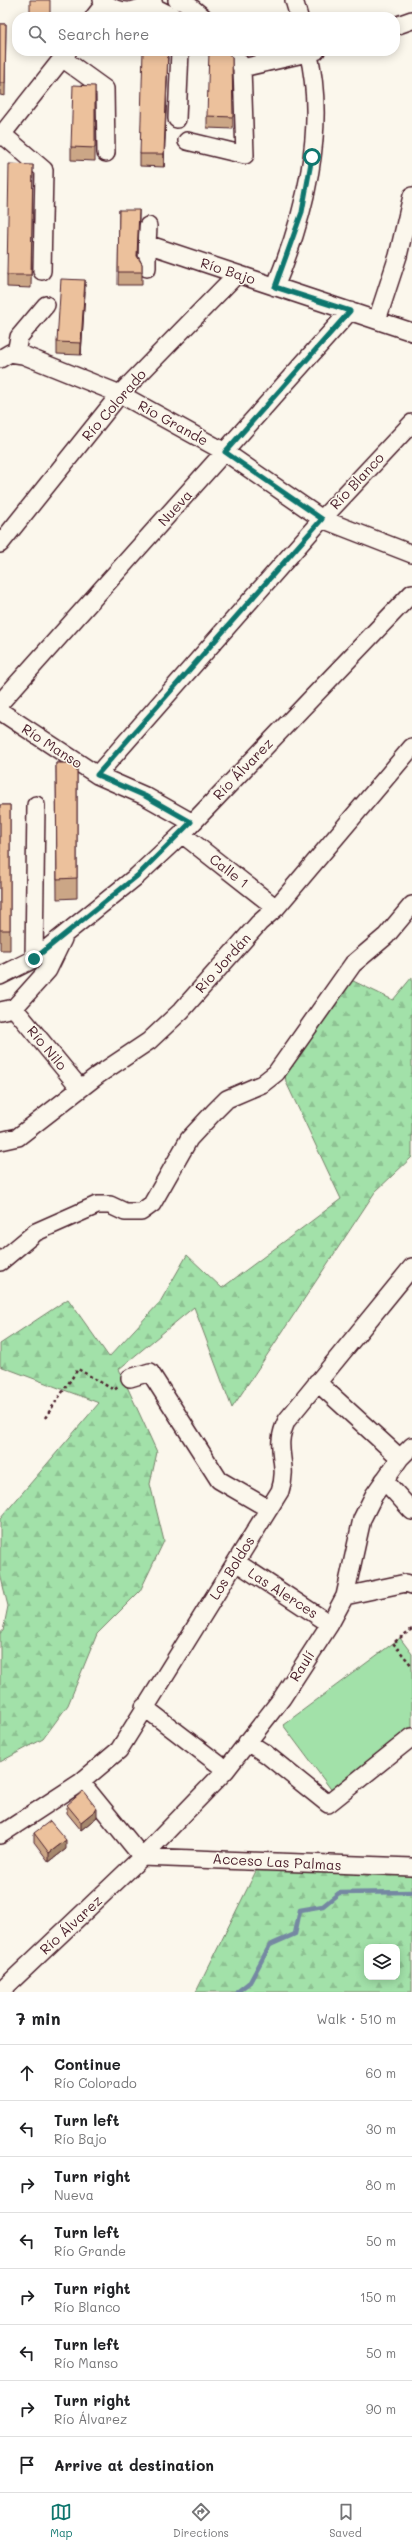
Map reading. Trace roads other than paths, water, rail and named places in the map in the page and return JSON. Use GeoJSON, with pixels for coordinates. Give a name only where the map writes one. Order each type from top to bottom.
{"type":"FeatureCollection","features":[{"type":"Feature","properties":{"kind":"street"},"geometry":{"type":"LineString","coordinates":[[97,12],[104,2],[112,8],[128,11],[151,2],[171,0]]}},
{"type":"Feature","properties":{"kind":"street"},"geometry":{"type":"LineString","coordinates":[[177,0],[186,3],[197,12]]}},
{"type":"Feature","properties":{"kind":"street"},"geometry":{"type":"LineString","coordinates":[[294,0],[298,12]]}},
{"type":"Feature","properties":{"kind":"street"},"geometry":{"type":"LineString","coordinates":[[151,2],[166,12]]}},
{"type":"Feature","properties":{"kind":"street"},"geometry":{"type":"LineString","coordinates":[[400,24],[412,20]]}},
{"type":"Feature","properties":{"kind":"street"},"geometry":{"type":"LineString","coordinates":[[42,271],[44,170],[1,135],[64,56]]}},
{"type":"Feature","properties":{"kind":"street"},"geometry":{"type":"LineString","coordinates":[[66,56],[105,89],[106,154]]}},
{"type":"Feature","properties":{"kind":"street"},"geometry":{"type":"LineString","coordinates":[[177,119],[180,56]]}},
{"type":"Feature","properties":{"kind":"street"},"geometry":{"type":"LineString","coordinates":[[187,141],[245,155],[242,68],[238,60],[234,56]]}},
{"type":"Feature","properties":{"kind":"street"},"geometry":{"type":"LineString","coordinates":[[242,68],[294,56]]}},
{"type":"Feature","properties":{"kind":"street"},"geometry":{"type":"LineString","coordinates":[[275,287],[296,232],[310,171],[314,105],[311,56]]}},
{"type":"Feature","properties":{"kind":"street"},"geometry":{"type":"LineString","coordinates":[[377,320],[398,256],[412,196]]}},
{"type":"Feature","properties":{"kind":"street"},"geometry":{"type":"LineString","coordinates":[[147,268],[153,246],[148,226]]}},
{"type":"Feature","properties":{"kind":"street","name":"Río Bajo"},"geometry":{"type":"LineString","coordinates":[[153,246],[412,332]]}},
{"type":"Feature","properties":{"kind":"street","name":"Río Colorado"},"geometry":{"type":"LineString","coordinates":[[0,544],[120,394],[237,274]]}},
{"type":"Feature","properties":{"kind":"street"},"geometry":{"type":"LineString","coordinates":[[9,355],[19,337],[46,305]]}},
{"type":"Feature","properties":{"kind":"street","name":"Nueva"},"geometry":{"type":"LineString","coordinates":[[0,703],[350,311]]}},
{"type":"Feature","properties":{"kind":"street","name":"Río Grande"},"geometry":{"type":"LineString","coordinates":[[9,355],[120,394],[225,452],[322,519],[412,554]]}},
{"type":"Feature","properties":{"kind":"street","name":"Río Blanco"},"geometry":{"type":"LineString","coordinates":[[97,775],[322,519],[412,423]]}},
{"type":"Feature","properties":{"kind":"street","name":"Río Álvarez"},"geometry":{"type":"LineString","coordinates":[[0,976],[34,959],[137,876],[187,828],[412,593]]}},
{"type":"Feature","properties":{"kind":"street","name":"Río Manso"},"geometry":{"type":"LineString","coordinates":[[0,711],[97,775],[145,796],[187,828]]}},
{"type":"Feature","properties":{"kind":"street","name":"Río Jordán"},"geometry":{"type":"LineString","coordinates":[[0,1141],[18,1137],[80,1088],[149,1040],[181,1011],[259,923],[276,908],[412,747]]}},
{"type":"Feature","properties":{"kind":"street"},"geometry":{"type":"LineString","coordinates":[[34,959],[36,805]]}},
{"type":"Feature","properties":{"kind":"street","name":"Calle 1"},"geometry":{"type":"LineString","coordinates":[[187,828],[276,908]]}},
{"type":"Feature","properties":{"kind":"street"},"geometry":{"type":"LineString","coordinates":[[0,1262],[36,1232],[97,1204],[110,1205],[125,1212],[141,1212],[152,1204],[189,1139],[227,1099],[262,1084],[276,1073],[353,964],[386,936],[412,905]]}},
{"type":"Feature","properties":{"kind":"street","name":"Río Álvarez"},"geometry":{"type":"LineString","coordinates":[[7,1010],[48,970],[65,934]]}},
{"type":"Feature","properties":{"kind":"street","name":"Río Nilo"},"geometry":{"type":"LineString","coordinates":[[7,1010],[80,1088]]}},
{"type":"Feature","properties":{"kind":"street","name":"Los Boldos"},"geometry":{"type":"LineString","coordinates":[[0,1835],[82,1782],[119,1750],[144,1707],[269,1509],[283,1482],[284,1470],[279,1445],[281,1432],[287,1420],[412,1267]]}},
{"type":"Feature","properties":{"kind":"street"},"geometry":{"type":"LineString","coordinates":[[130,1378],[150,1372],[219,1480],[269,1509]]}},
{"type":"Feature","properties":{"kind":"street"},"geometry":{"type":"LineString","coordinates":[[317,1382],[400,1458]]}},
{"type":"Feature","properties":{"kind":"street","name":"Raulí"},"geometry":{"type":"LineString","coordinates":[[142,1857],[226,1770],[282,1698],[330,1624],[345,1596],[362,1519],[374,1495],[400,1458],[412,1446]]}},
{"type":"Feature","properties":{"kind":"street"},"geometry":{"type":"LineString","coordinates":[[384,1480],[412,1511]]}},
{"type":"Feature","properties":{"kind":"street","name":"Las Alerces"},"geometry":{"type":"LineString","coordinates":[[236,1562],[330,1624]]}},
{"type":"Feature","properties":{"kind":"street"},"geometry":{"type":"LineString","coordinates":[[345,1596],[406,1583],[412,1585]]}},
{"type":"Feature","properties":{"kind":"street"},"geometry":{"type":"LineString","coordinates":[[144,1707],[226,1770]]}},
{"type":"Feature","properties":{"kind":"street"},"geometry":{"type":"LineString","coordinates":[[247,1742],[266,1754],[328,1804],[412,1737]]}},
{"type":"Feature","properties":{"kind":"street"},"geometry":{"type":"LineString","coordinates":[[82,1782],[142,1857]]}},
{"type":"Feature","properties":{"kind":"street","name":"Río Álvarez"},"geometry":{"type":"LineString","coordinates":[[0,1992],[142,1857]]}},
{"type":"Feature","properties":{"kind":"street","name":"Acceso Las Palmas"},"geometry":{"type":"LineString","coordinates":[[142,1857],[412,1867]]}},
{"type":"Feature","properties":{"kind":"waterway"},"geometry":{"type":"LineString","coordinates":[[237,1992],[250,1982],[270,1945],[295,1934],[300,1910],[323,1906],[339,1893],[412,1892]]}}]}
